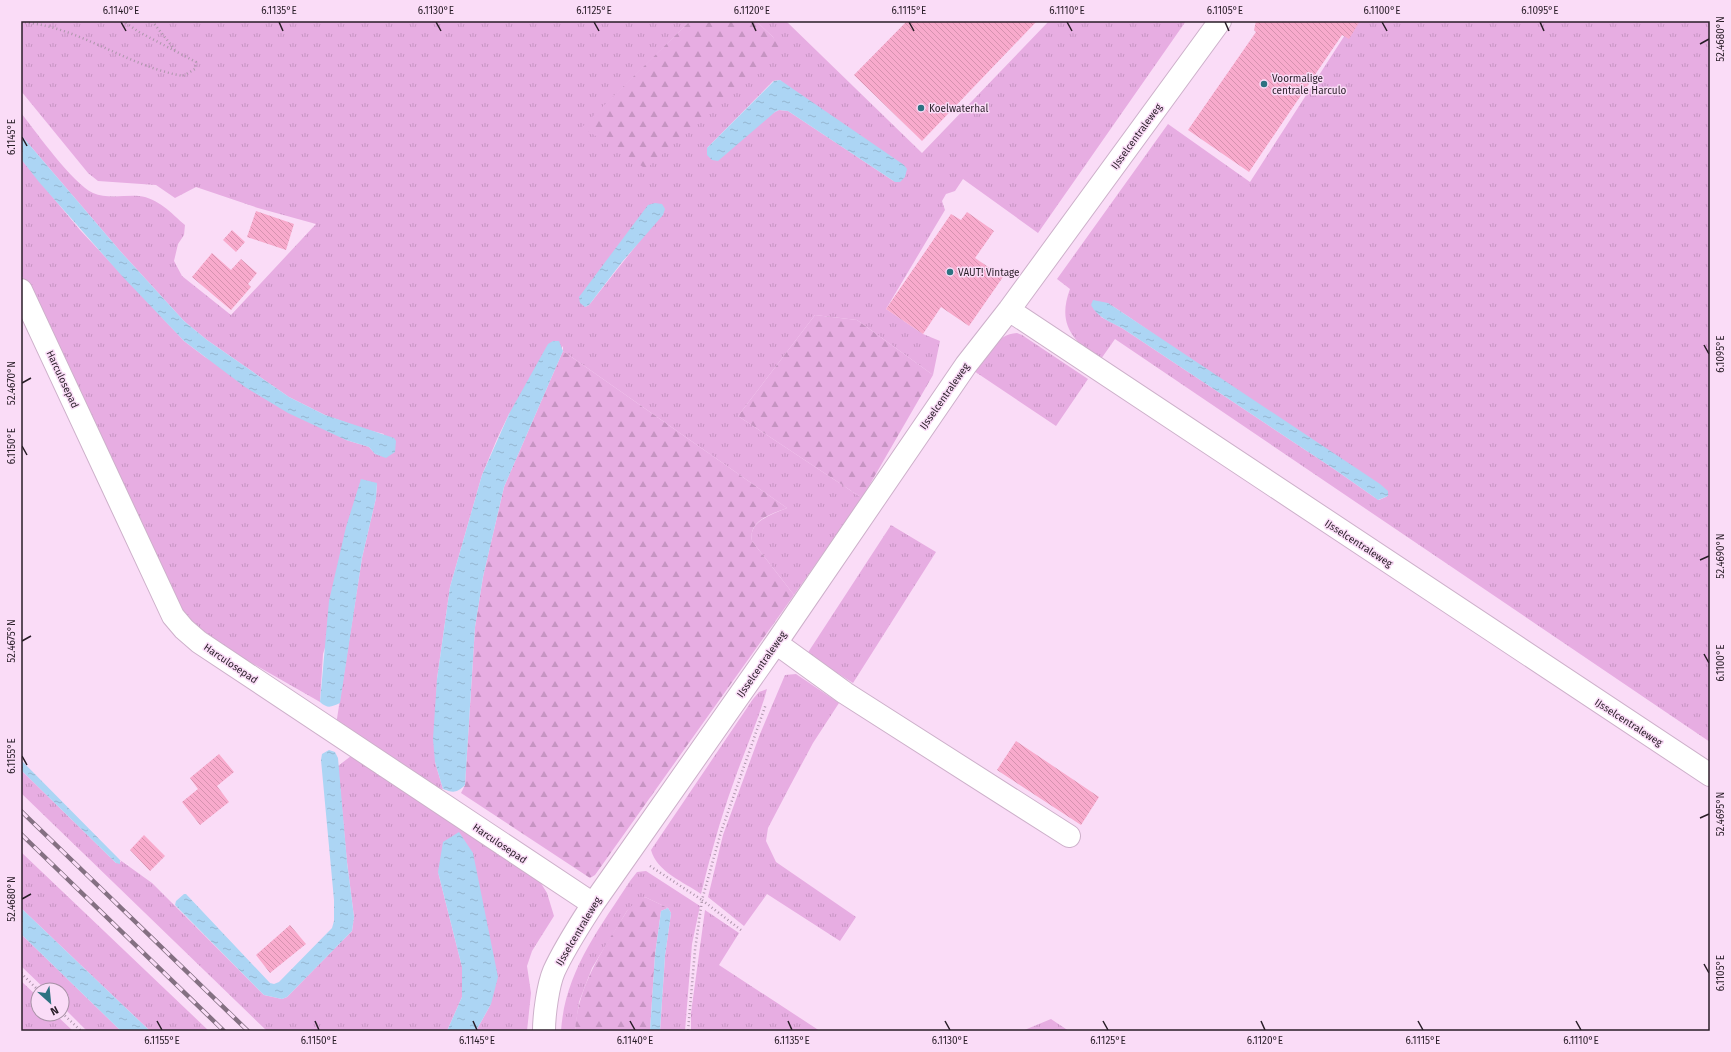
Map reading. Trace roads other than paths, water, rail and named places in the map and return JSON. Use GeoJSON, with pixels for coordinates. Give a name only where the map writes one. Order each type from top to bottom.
{"type":"FeatureCollection","features":[{"type":"Feature","properties":{"kind":"street","name":"IJsselcentraleweg"},"geometry":{"type":"LineString","coordinates":[[544,1031],[544,1018],[554,972],[577,929],[593,904],[776,643],[966,364],[1009,310],[1220,21]]}},
{"type":"Feature","properties":{"kind":"street","name":"Harculosepad"},"geometry":{"type":"LineString","coordinates":[[21,290],[173,616],[184,629],[200,642],[593,904]]}},
{"type":"Feature","properties":{"kind":"street","name":"IJsselcentraleweg"},"geometry":{"type":"LineString","coordinates":[[1009,310],[1710,775]]}},
{"type":"Feature","properties":{"kind":"street"},"geometry":{"type":"LineString","coordinates":[[776,643],[845,693],[1069,836]]}},
{"type":"Feature","properties":{"kind":"water"},"geometry":{"type":"Polygon","coordinates":[[[780,80],[904,165],[907,169],[905,177],[900,182],[895,182],[788,111],[779,110],[718,161],[712,160],[707,155],[707,148],[774,81],[780,80]]]}},
{"type":"Feature","properties":{"kind":"water"},"geometry":{"type":"Polygon","coordinates":[[[21,135],[121,252],[184,321],[207,340],[289,397],[325,415],[394,438],[396,441],[395,452],[386,458],[375,454],[369,447],[346,440],[288,413],[245,387],[184,341],[122,276],[39,182],[21,159],[21,135]]]}},
{"type":"Feature","properties":{"kind":"water"},"geometry":{"type":"Polygon","coordinates":[[[655,203],[662,204],[665,209],[663,215],[622,262],[589,305],[585,307],[580,303],[579,297],[648,205],[655,203]]]}},
{"type":"Feature","properties":{"kind":"water"},"geometry":{"type":"Polygon","coordinates":[[[1093,300],[1108,303],[1380,484],[1388,491],[1388,496],[1378,500],[1122,328],[1104,319],[1091,305],[1093,300]]]}},
{"type":"Feature","properties":{"kind":"water"},"geometry":{"type":"Polygon","coordinates":[[[553,341],[559,341],[563,351],[504,487],[483,577],[475,627],[465,785],[460,790],[455,792],[450,791],[443,789],[435,762],[433,739],[437,679],[450,587],[482,475],[509,414],[548,344],[553,341]]]}},
{"type":"Feature","properties":{"kind":"water"},"geometry":{"type":"Polygon","coordinates":[[[361,479],[377,483],[376,498],[362,558],[340,703],[327,706],[320,702],[329,601],[346,527],[361,479]]]}},
{"type":"Feature","properties":{"kind":"water"},"geometry":{"type":"Polygon","coordinates":[[[329,750],[335,752],[338,758],[347,862],[354,917],[352,931],[287,997],[282,999],[264,995],[175,905],[176,901],[186,894],[270,983],[274,984],[279,982],[332,928],[334,921],[334,900],[321,760],[322,754],[329,750]]]}},
{"type":"Feature","properties":{"kind":"water"},"geometry":{"type":"Polygon","coordinates":[[[21,760],[120,860],[120,864],[116,863],[21,770],[21,760]]]}},
{"type":"Feature","properties":{"kind":"water"},"geometry":{"type":"Polygon","coordinates":[[[459,832],[473,853],[498,977],[491,1004],[476,1031],[447,1031],[462,997],[462,967],[438,872],[443,842],[459,832]]]}},
{"type":"Feature","properties":{"kind":"water"},"geometry":{"type":"Polygon","coordinates":[[[21,908],[150,1031],[121,1031],[21,934],[21,908]]]}},
{"type":"Feature","properties":{"kind":"water"},"geometry":{"type":"Polygon","coordinates":[[[668,908],[671,913],[665,956],[660,1031],[650,1031],[655,955],[661,911],[668,908]]]}},
{"type":"Feature","properties":{"kind":"railway"},"geometry":{"type":"LineString","coordinates":[[21,811],[248,1031]]}},
{"type":"Feature","properties":{"kind":"railway"},"geometry":{"type":"LineString","coordinates":[[21,834],[224,1031]]}},
{"type":"Feature","properties":{"kind":"place","name":"Voormalige centrale Harculo"},"geometry":{"type":"Point","coordinates":[1264,84]}},
{"type":"Feature","properties":{"kind":"place","name":"Koelwaterhal"},"geometry":{"type":"Point","coordinates":[921,108]}},
{"type":"Feature","properties":{"kind":"place","name":"VAUT! Vintage"},"geometry":{"type":"Point","coordinates":[950,272]}}]}
